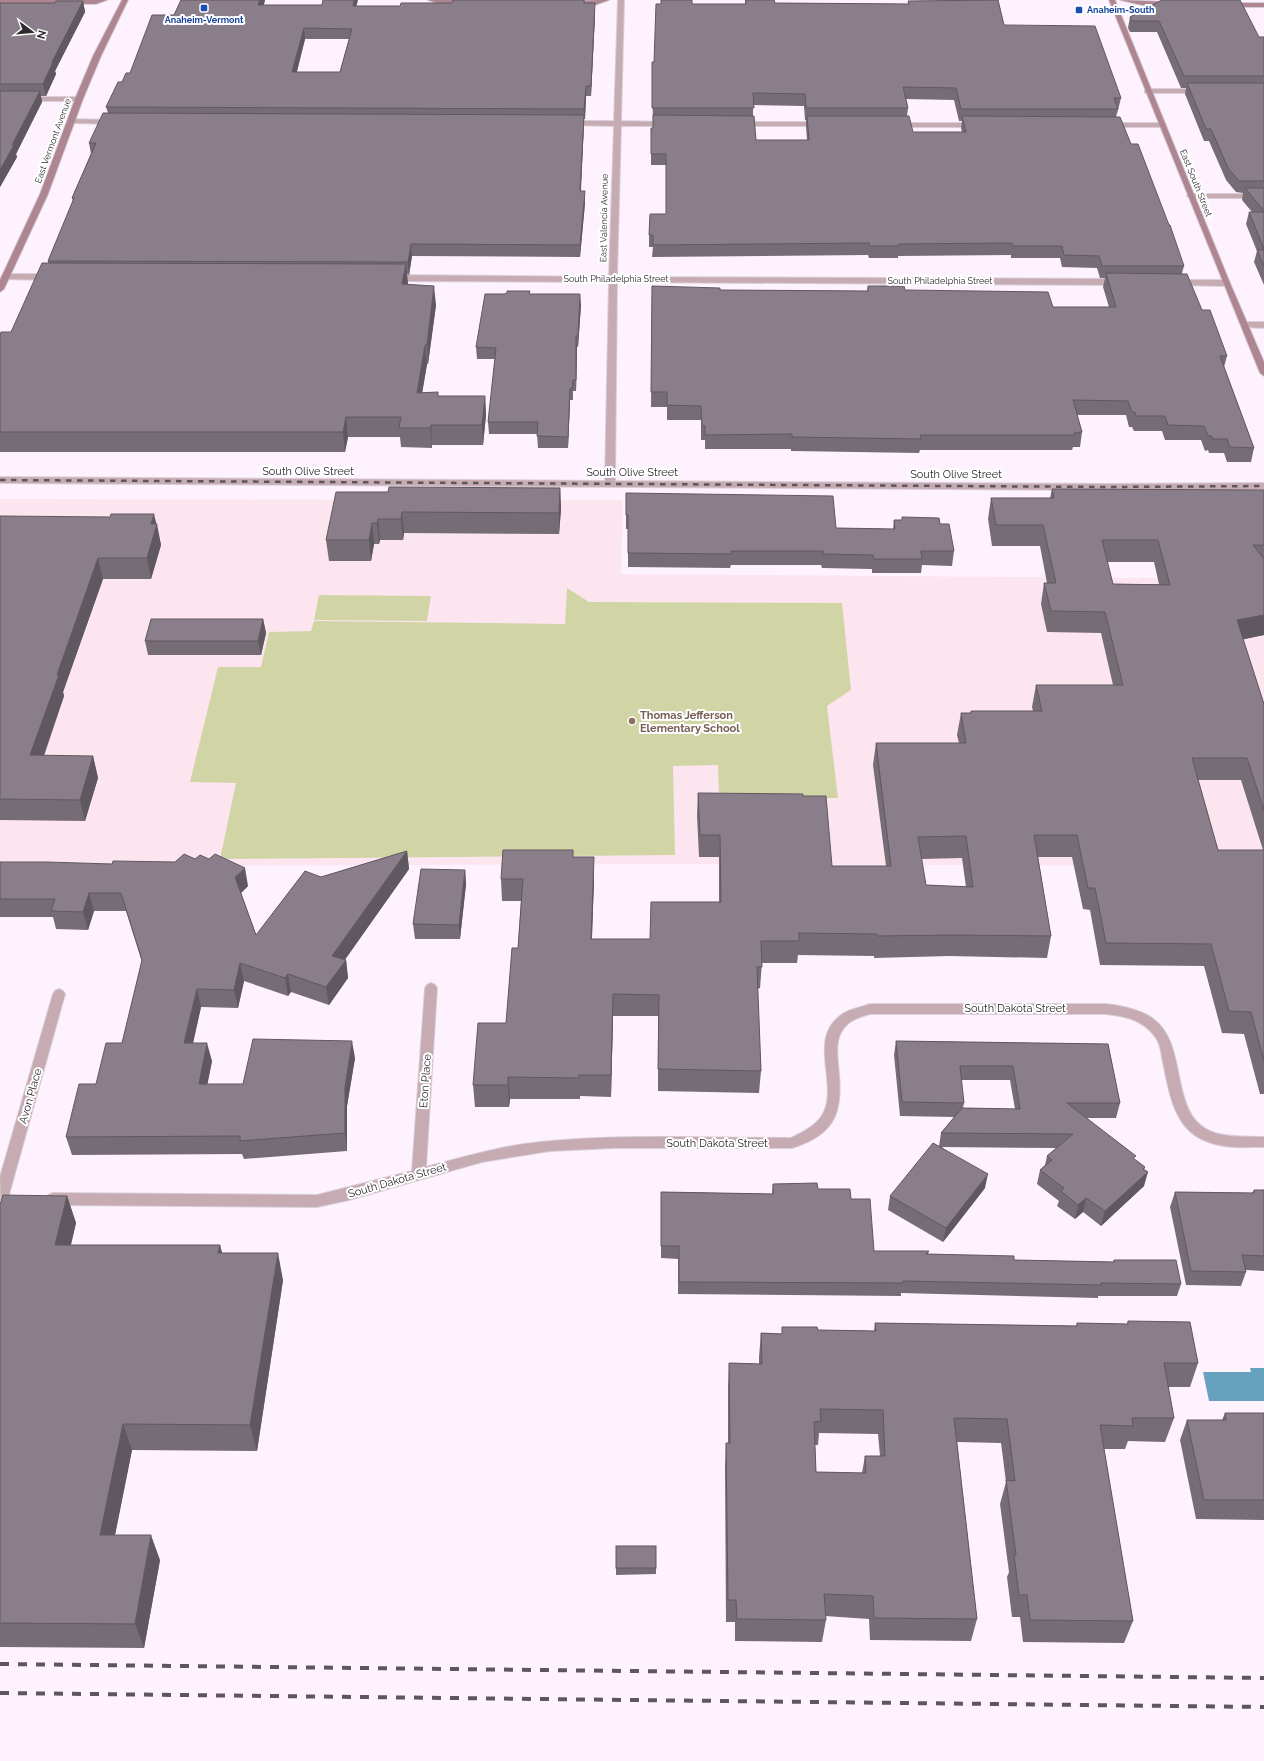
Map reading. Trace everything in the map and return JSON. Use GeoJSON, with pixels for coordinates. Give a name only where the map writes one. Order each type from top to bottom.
{"type":"FeatureCollection","features":[{"type":"Feature","properties":{"kind":"street"},"geometry":{"type":"LineString","coordinates":[[0,1],[96,2],[104,0]]}},
{"type":"Feature","properties":{"kind":"street","name":"East Vermont Avenue"},"geometry":{"type":"LineString","coordinates":[[0,289],[44,194],[79,99],[125,0]]}},
{"type":"Feature","properties":{"kind":"street"},"geometry":{"type":"LineString","coordinates":[[432,0],[440,2],[480,2]]}},
{"type":"Feature","properties":{"kind":"street"},"geometry":{"type":"LineString","coordinates":[[557,3],[595,3],[606,0]]}},
{"type":"Feature","properties":{"kind":"street","name":"East Valencia Avenue"},"geometry":{"type":"LineString","coordinates":[[610,484],[612,279],[621,0]]}},
{"type":"Feature","properties":{"kind":"street","name":"East South Street"},"geometry":{"type":"LineString","coordinates":[[1112,0],[1226,283],[1264,373]]}},
{"type":"Feature","properties":{"kind":"street"},"geometry":{"type":"LineString","coordinates":[[1122,0],[1146,4],[1177,4]]}},
{"type":"Feature","properties":{"kind":"street"},"geometry":{"type":"LineString","coordinates":[[1217,4],[1264,5]]}},
{"type":"Feature","properties":{"kind":"street"},"geometry":{"type":"LineString","coordinates":[[1148,91],[1210,91]]}},
{"type":"Feature","properties":{"kind":"street"},"geometry":{"type":"LineString","coordinates":[[0,99],[79,99]]}},
{"type":"Feature","properties":{"kind":"street"},"geometry":{"type":"LineString","coordinates":[[72,121],[122,122]]}},
{"type":"Feature","properties":{"kind":"street"},"geometry":{"type":"LineString","coordinates":[[560,123],[679,124]]}},
{"type":"Feature","properties":{"kind":"street"},"geometry":{"type":"LineString","coordinates":[[734,124],[829,124]]}},
{"type":"Feature","properties":{"kind":"street"},"geometry":{"type":"LineString","coordinates":[[884,124],[987,125]]}},
{"type":"Feature","properties":{"kind":"street"},"geometry":{"type":"LineString","coordinates":[[1102,125],[1162,125]]}},
{"type":"Feature","properties":{"kind":"street"},"geometry":{"type":"LineString","coordinates":[[1191,196],[1264,196]]}},
{"type":"Feature","properties":{"kind":"street"},"geometry":{"type":"LineString","coordinates":[[5,277],[56,277]]}},
{"type":"Feature","properties":{"kind":"street","name":"South Philadelphia Street"},"geometry":{"type":"LineString","coordinates":[[382,278],[1132,282]]}},
{"type":"Feature","properties":{"kind":"street"},"geometry":{"type":"LineString","coordinates":[[1163,283],[1226,283]]}},
{"type":"Feature","properties":{"kind":"street"},"geometry":{"type":"LineString","coordinates":[[1245,325],[1264,325]]}},
{"type":"Feature","properties":{"kind":"street","name":"South Olive Street"},"geometry":{"type":"LineString","coordinates":[[0,480],[1111,487],[1264,486]]}},
{"type":"Feature","properties":{"kind":"street","name":"Eton Place"},"geometry":{"type":"LineString","coordinates":[[419,1173],[431,988]]}},
{"type":"Feature","properties":{"kind":"street","name":"Avon Place"},"geometry":{"type":"LineString","coordinates":[[0,1198],[59,994]]}},
{"type":"Feature","properties":{"kind":"street","name":"South Dakota Street"},"geometry":{"type":"LineString","coordinates":[[37,1199],[317,1201],[362,1191],[419,1173],[482,1157],[565,1145],[620,1142],[792,1143],[806,1137],[819,1128],[828,1118],[832,1106],[833,1092],[830,1046],[833,1034],[840,1023],[848,1016],[859,1011],[870,1009],[1106,1009],[1122,1010],[1134,1014],[1144,1018],[1161,1034],[1165,1042],[1182,1109],[1188,1121],[1194,1128],[1212,1138],[1221,1140],[1232,1142],[1264,1142]]}},
{"type":"Feature","properties":{"kind":"street"},"geometry":{"type":"LineString","coordinates":[[0,1198],[15,1198]]}},
{"type":"Feature","properties":{"kind":"shaded area","name":"Thomas Jefferson Elementary School"},"geometry":{"type":"Polygon","coordinates":[[[0,499],[623,500],[621,574],[1264,579],[1264,866],[606,864],[0,867],[0,499]]]}},
{"type":"Feature","properties":{"kind":"green space"},"geometry":{"type":"Polygon","coordinates":[[[567,588],[589,602],[842,603],[851,690],[827,706],[838,798],[719,798],[718,765],[673,766],[675,855],[220,859],[236,783],[190,782],[218,667],[261,667],[269,632],[311,631],[314,621],[565,624],[567,588]]]}},
{"type":"Feature","properties":{"kind":"green space"},"geometry":{"type":"Polygon","coordinates":[[[319,595],[431,596],[427,621],[314,620],[319,595]]]}},
{"type":"Feature","properties":{"kind":"water"},"geometry":{"type":"Polygon","coordinates":[[[1250,1368],[1264,1368],[1264,1401],[1209,1401],[1203,1372],[1251,1372],[1250,1368]]]}},
{"type":"Feature","properties":{"kind":"building"},"geometry":{"type":"Polygon","coordinates":[[[181,0],[260,0],[258,5],[322,5],[323,0],[354,0],[353,6],[400,6],[401,3],[452,3],[453,0],[584,0],[584,3],[595,3],[591,86],[586,86],[584,109],[106,107],[118,82],[122,82],[126,73],[130,73],[152,15],[174,15],[181,0]],[[304,28],[292,72],[340,72],[352,29],[304,28]]]}},
{"type":"Feature","properties":{"kind":"building"},"geometry":{"type":"Polygon","coordinates":[[[661,0],[692,0],[692,4],[746,4],[746,0],[774,0],[775,3],[909,4],[908,1],[998,0],[1004,25],[1095,26],[1121,98],[1114,98],[1118,109],[961,109],[956,88],[903,87],[908,108],[806,108],[805,94],[753,93],[754,108],[652,108],[652,62],[654,62],[656,4],[661,4],[661,0]]]}},
{"type":"Feature","properties":{"kind":"building"},"geometry":{"type":"Polygon","coordinates":[[[1162,0],[1240,0],[1259,37],[1264,37],[1264,76],[1184,76],[1159,21],[1132,21],[1130,17],[1162,0]]]}},
{"type":"Feature","properties":{"kind":"building"},"geometry":{"type":"Polygon","coordinates":[[[56,1],[83,1],[52,62],[43,84],[0,84],[0,3],[55,3],[56,1]]]}},
{"type":"Feature","properties":{"kind":"building"},"geometry":{"type":"Polygon","coordinates":[[[1187,83],[1264,83],[1264,181],[1239,181],[1228,168],[1211,129],[1206,129],[1187,83]]]}},
{"type":"Feature","properties":{"kind":"building"},"geometry":{"type":"Polygon","coordinates":[[[0,91],[40,91],[0,170],[0,91]]]}},
{"type":"Feature","properties":{"kind":"building"},"geometry":{"type":"Polygon","coordinates":[[[103,113],[584,115],[580,191],[585,191],[580,245],[411,244],[408,262],[48,261],[74,198],[72,198],[96,143],[89,143],[103,113]]]}},
{"type":"Feature","properties":{"kind":"building"},"geometry":{"type":"Polygon","coordinates":[[[653,115],[754,116],[756,140],[809,140],[807,116],[909,116],[913,132],[966,132],[962,116],[1120,117],[1131,144],[1138,144],[1170,225],[1184,266],[1102,266],[1099,256],[1064,255],[1062,246],[1013,246],[1012,243],[899,244],[899,246],[870,246],[869,243],[653,245],[653,235],[649,235],[650,214],[666,214],[666,154],[651,154],[651,128],[653,128],[653,115]]]}},
{"type":"Feature","properties":{"kind":"building"},"geometry":{"type":"Polygon","coordinates":[[[1245,188],[1264,188],[1264,211],[1245,188]]]}},
{"type":"Feature","properties":{"kind":"building"},"geometry":{"type":"Polygon","coordinates":[[[1249,212],[1264,212],[1264,249],[1249,212]]]}},
{"type":"Feature","properties":{"kind":"building"},"geometry":{"type":"Polygon","coordinates":[[[1257,250],[1264,250],[1264,266],[1257,250]]]}},
{"type":"Feature","properties":{"kind":"building"},"geometry":{"type":"Polygon","coordinates":[[[42,263],[406,264],[402,284],[434,286],[427,345],[425,345],[417,393],[438,392],[438,396],[485,396],[482,425],[431,425],[430,428],[399,428],[401,417],[346,417],[343,432],[0,432],[0,335],[1,332],[11,332],[42,263]]]}},
{"type":"Feature","properties":{"kind":"building"},"geometry":{"type":"Polygon","coordinates":[[[1106,273],[1187,274],[1202,310],[1210,310],[1227,356],[1220,356],[1254,448],[1230,447],[1227,439],[1212,439],[1212,436],[1208,436],[1204,426],[1168,425],[1165,416],[1136,416],[1135,412],[1132,412],[1128,401],[1073,400],[1082,432],[1074,433],[1075,435],[920,435],[921,439],[792,437],[792,434],[705,435],[705,426],[702,426],[701,406],[667,405],[667,392],[651,392],[652,286],[720,288],[720,290],[868,291],[868,286],[904,286],[905,290],[1048,292],[1053,307],[1116,307],[1106,273]]]}},
{"type":"Feature","properties":{"kind":"building"},"geometry":{"type":"Polygon","coordinates":[[[507,291],[530,291],[529,294],[580,294],[578,336],[576,336],[576,380],[573,380],[572,389],[570,389],[568,437],[537,436],[538,422],[488,422],[496,348],[476,347],[485,294],[504,294],[507,293],[507,291]]]}},
{"type":"Feature","properties":{"kind":"building"},"geometry":{"type":"Polygon","coordinates":[[[389,487],[560,488],[559,513],[402,512],[401,519],[378,519],[377,523],[372,523],[369,540],[326,540],[336,492],[388,492],[389,487]]]}},
{"type":"Feature","properties":{"kind":"building"},"geometry":{"type":"Polygon","coordinates":[[[1052,489],[1264,490],[1264,545],[1253,545],[1264,559],[1264,615],[1237,620],[1264,704],[1264,810],[1247,758],[1192,758],[1218,850],[1264,850],[1264,1061],[1251,1012],[1229,1011],[1211,944],[1106,943],[1095,888],[1088,888],[1077,835],[1034,835],[1051,936],[877,936],[877,934],[799,933],[799,941],[761,941],[762,967],[757,967],[761,1071],[658,1069],[659,995],[613,994],[611,1075],[579,1075],[579,1078],[508,1077],[508,1085],[473,1085],[478,1023],[506,1023],[512,948],[518,948],[523,879],[501,879],[503,850],[573,850],[573,857],[594,857],[591,939],[650,939],[651,902],[721,902],[720,835],[700,835],[698,793],[803,794],[803,796],[826,796],[832,866],[891,866],[876,743],[966,743],[961,713],[971,713],[971,711],[1042,711],[1036,685],[1123,685],[1105,612],[1051,611],[1044,583],[1056,583],[1043,525],[996,525],[991,498],[1054,498],[1052,489]],[[1102,540],[1113,584],[1170,585],[1158,540],[1102,540]],[[966,836],[918,837],[926,885],[973,887],[966,836]]]}},
{"type":"Feature","properties":{"kind":"building"},"geometry":{"type":"Polygon","coordinates":[[[626,493],[833,496],[836,528],[895,529],[894,520],[902,520],[902,517],[939,518],[940,524],[949,524],[954,551],[921,551],[922,559],[874,559],[873,555],[823,554],[823,551],[731,551],[731,554],[628,553],[628,515],[626,515],[626,493]]]}},
{"type":"Feature","properties":{"kind":"building"},"geometry":{"type":"Polygon","coordinates":[[[111,514],[154,514],[151,524],[157,524],[147,558],[98,558],[57,675],[59,675],[30,755],[93,756],[80,800],[0,799],[0,516],[110,517],[111,514]]]}},
{"type":"Feature","properties":{"kind":"building"},"geometry":{"type":"Polygon","coordinates":[[[151,619],[263,619],[258,641],[145,641],[151,619]]]}},
{"type":"Feature","properties":{"kind":"building"},"geometry":{"type":"Polygon","coordinates":[[[407,851],[332,956],[346,960],[326,987],[288,974],[285,978],[240,963],[234,990],[197,989],[184,1043],[207,1043],[199,1084],[243,1084],[253,1039],[352,1041],[345,1088],[345,1133],[240,1141],[240,1136],[66,1137],[79,1084],[96,1084],[106,1043],[122,1043],[142,960],[121,893],[89,893],[83,912],[51,911],[55,899],[0,899],[0,862],[112,864],[113,861],[175,862],[184,854],[195,859],[200,855],[209,859],[215,854],[245,868],[235,877],[256,935],[305,871],[321,877],[407,851]]]}},
{"type":"Feature","properties":{"kind":"building"},"geometry":{"type":"Polygon","coordinates":[[[421,869],[465,870],[459,925],[413,924],[421,869]]]}},
{"type":"Feature","properties":{"kind":"building"},"geometry":{"type":"Polygon","coordinates":[[[896,1041],[1108,1044],[1120,1103],[1067,1103],[1136,1156],[1133,1158],[1145,1167],[1143,1169],[1148,1172],[1105,1211],[1086,1198],[1078,1205],[1061,1191],[1064,1188],[1040,1170],[1052,1160],[1047,1156],[1073,1134],[941,1133],[962,1108],[1020,1109],[1013,1066],[960,1066],[964,1103],[902,1102],[896,1041]]]}},
{"type":"Feature","properties":{"kind":"building"},"geometry":{"type":"Polygon","coordinates":[[[933,1143],[988,1174],[946,1228],[890,1196],[933,1143]]]}},
{"type":"Feature","properties":{"kind":"building"},"geometry":{"type":"Polygon","coordinates":[[[817,1183],[818,1189],[850,1189],[851,1199],[870,1199],[874,1251],[929,1251],[926,1254],[1014,1256],[1014,1260],[1114,1262],[1114,1260],[1176,1260],[1181,1284],[1101,1283],[1102,1285],[903,1281],[903,1283],[679,1282],[679,1246],[661,1246],[661,1192],[773,1194],[773,1184],[817,1183]]]}},
{"type":"Feature","properties":{"kind":"building"},"geometry":{"type":"Polygon","coordinates":[[[1254,1190],[1264,1190],[1264,1256],[1242,1255],[1246,1272],[1191,1271],[1175,1192],[1254,1193],[1254,1190]]]}},
{"type":"Feature","properties":{"kind":"building"},"geometry":{"type":"Polygon","coordinates":[[[3,1195],[67,1196],[55,1245],[220,1245],[218,1253],[278,1253],[250,1425],[123,1424],[100,1535],[151,1535],[135,1624],[0,1623],[0,1205],[3,1195]]]}},
{"type":"Feature","properties":{"kind":"building"},"geometry":{"type":"Polygon","coordinates":[[[1128,1321],[1190,1322],[1198,1363],[1164,1363],[1174,1418],[1132,1418],[1133,1426],[1100,1425],[1133,1621],[1030,1620],[1027,1595],[1019,1595],[1014,1555],[1016,1555],[1006,1480],[1015,1481],[1007,1419],[954,1418],[977,1619],[874,1618],[873,1596],[824,1594],[826,1620],[737,1619],[736,1600],[728,1600],[726,1443],[730,1443],[729,1363],[762,1364],[761,1333],[782,1334],[782,1327],[817,1327],[818,1330],[876,1331],[875,1323],[1077,1326],[1077,1323],[1128,1324],[1128,1321]],[[820,1409],[821,1421],[814,1422],[816,1472],[866,1473],[865,1456],[885,1456],[883,1410],[820,1409]]]}},
{"type":"Feature","properties":{"kind":"building"},"geometry":{"type":"Polygon","coordinates":[[[1225,1413],[1264,1413],[1264,1500],[1204,1500],[1187,1420],[1226,1420],[1225,1413]]]}},
{"type":"Feature","properties":{"kind":"building"},"geometry":{"type":"Polygon","coordinates":[[[616,1546],[656,1546],[656,1568],[616,1568],[616,1546]]]}},
{"type":"Feature","properties":{"kind":"railway"},"geometry":{"type":"LineString","coordinates":[[0,480],[1111,487],[1264,486]]}},
{"type":"Feature","properties":{"kind":"railway"},"geometry":{"type":"LineString","coordinates":[[0,1664],[1264,1678]]}},
{"type":"Feature","properties":{"kind":"railway"},"geometry":{"type":"LineString","coordinates":[[0,1693],[1264,1707]]}},
{"type":"Feature","properties":{"kind":"place","name":"Anaheim-Vermont"},"geometry":{"type":"Point","coordinates":[204,8]}},
{"type":"Feature","properties":{"kind":"place","name":"Anaheim-South"},"geometry":{"type":"Point","coordinates":[1079,10]}},
{"type":"Feature","properties":{"kind":"place","name":"Thomas Jefferson Elementary School"},"geometry":{"type":"Point","coordinates":[632,721]}}]}
